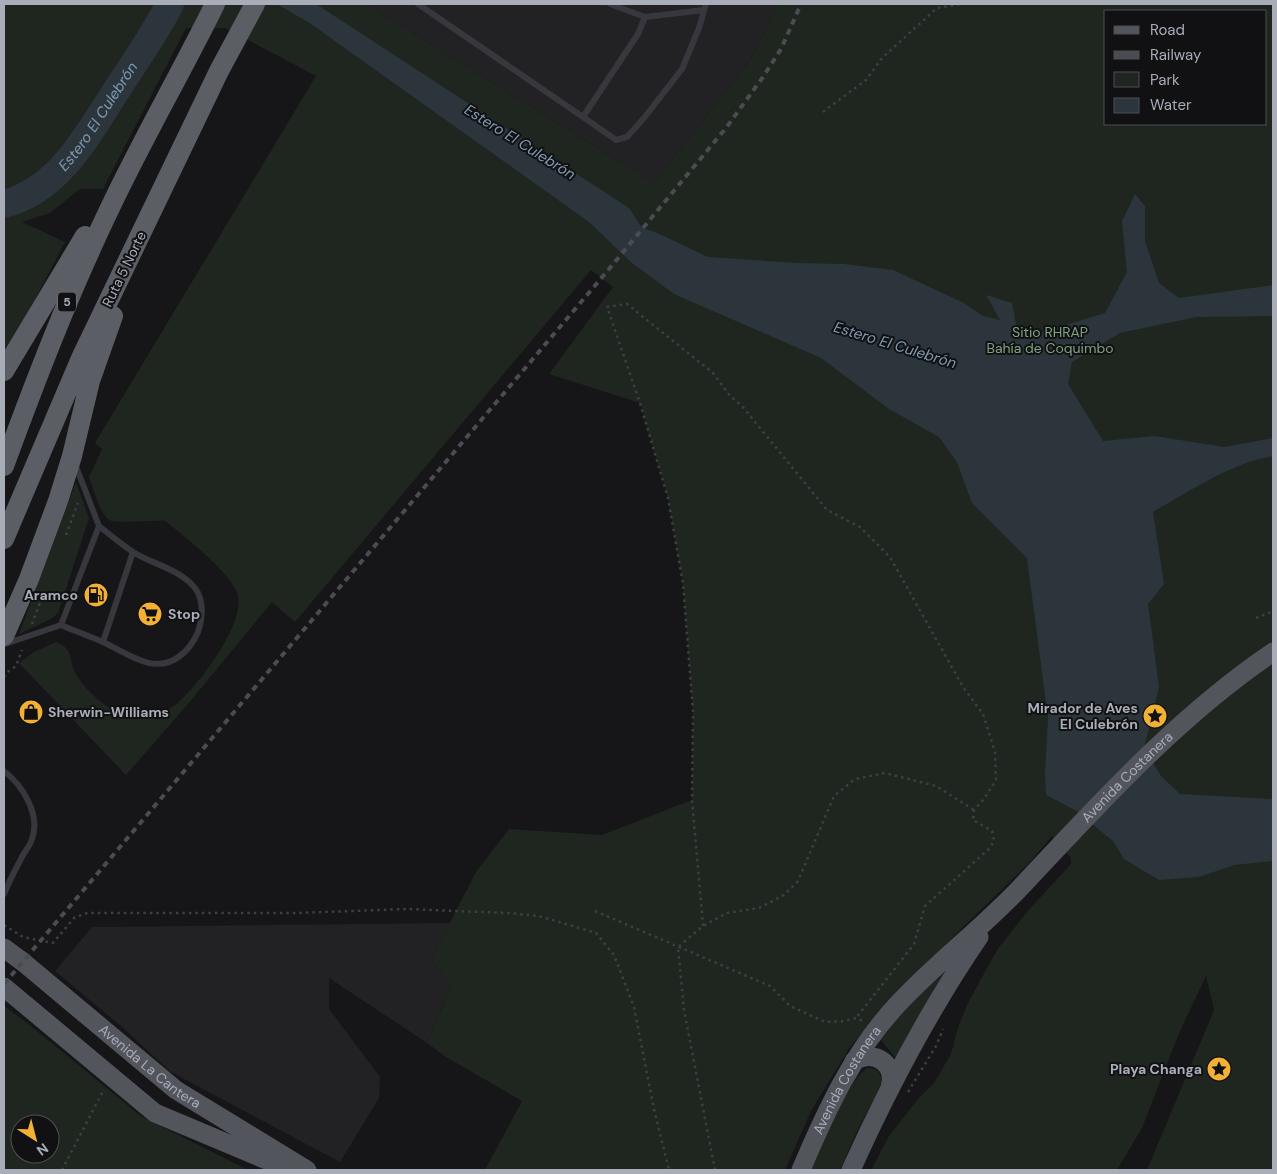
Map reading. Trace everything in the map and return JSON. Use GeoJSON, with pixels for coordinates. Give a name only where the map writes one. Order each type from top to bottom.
{"type":"FeatureCollection","features":[{"type":"Feature","properties":{"kind":"highway","name":"5"},"geometry":{"type":"LineString","coordinates":[[4,466],[35,380],[65,306],[106,216],[142,142],[215,4]]}},
{"type":"Feature","properties":{"kind":"highway","name":"Ruta 5 Norte"},"geometry":{"type":"LineString","coordinates":[[4,539],[82,356],[219,71],[255,4]]}},
{"type":"Feature","properties":{"kind":"highway"},"geometry":{"type":"LineString","coordinates":[[4,371],[142,142]]}},
{"type":"Feature","properties":{"kind":"highway"},"geometry":{"type":"LineString","coordinates":[[4,636],[42,546],[72,456],[90,382],[136,243]]}},
{"type":"Feature","properties":{"kind":"main road","name":"Avenida Costanera"},"geometry":{"type":"LineString","coordinates":[[801,1170],[827,1112],[854,1061],[896,1006],[936,965],[993,916],[1150,753],[1208,700],[1273,652]]}},
{"type":"Feature","properties":{"kind":"main road","name":"Avenida Costanera"},"geometry":{"type":"LineString","coordinates":[[851,1170],[909,1053],[959,967],[993,916]]}},
{"type":"Feature","properties":{"kind":"main road","name":"Avenida La Cantera"},"geometry":{"type":"LineString","coordinates":[[4,948],[176,1090],[307,1170]]}},
{"type":"Feature","properties":{"kind":"main road","name":"Avenida La Cantera"},"geometry":{"type":"LineString","coordinates":[[4,987],[155,1112],[290,1170]]}},
{"type":"Feature","properties":{"kind":"main road"},"geometry":{"type":"LineString","coordinates":[[854,1061],[866,1056],[873,1056],[884,1062],[892,1076],[889,1091]]}},
{"type":"Feature","properties":{"kind":"lane"},"geometry":{"type":"LineString","coordinates":[[418,4],[616,140],[626,137],[644,118],[682,69],[705,7]]}},
{"type":"Feature","properties":{"kind":"lane"},"geometry":{"type":"LineString","coordinates":[[610,4],[644,18],[705,7]]}},
{"type":"Feature","properties":{"kind":"lane"},"geometry":{"type":"LineString","coordinates":[[583,117],[638,34],[644,18]]}},
{"type":"Feature","properties":{"kind":"lane"},"geometry":{"type":"LineString","coordinates":[[4,645],[61,625],[103,642],[139,660],[155,665],[175,660],[195,639],[202,609],[196,589],[181,576],[133,552],[99,526],[72,456]]}},
{"type":"Feature","properties":{"kind":"lane"},"geometry":{"type":"LineString","coordinates":[[61,625],[99,526]]}},
{"type":"Feature","properties":{"kind":"lane"},"geometry":{"type":"LineString","coordinates":[[103,642],[133,552]]}},
{"type":"Feature","properties":{"kind":"lane"},"geometry":{"type":"LineString","coordinates":[[4,771],[16,782],[25,795],[32,815],[33,838],[4,894]]}},
{"type":"Feature","properties":{"kind":"path"},"geometry":{"type":"LineString","coordinates":[[822,112],[866,80],[883,57],[937,8],[962,4]]}},
{"type":"Feature","properties":{"kind":"path"},"geometry":{"type":"LineString","coordinates":[[595,912],[770,986],[790,1006],[825,1022],[844,1021],[856,1018],[914,944],[926,906],[990,848],[994,840],[992,832],[973,820],[974,810],[984,800],[996,780],[995,752],[983,714],[963,687],[890,557],[860,527],[827,510],[742,406],[730,396],[713,373],[626,304],[607,307],[640,402],[668,498],[681,575],[693,711],[692,800],[703,926]]}},
{"type":"Feature","properties":{"kind":"path"},"geometry":{"type":"LineString","coordinates":[[1256,618],[1273,611]]}},
{"type":"Feature","properties":{"kind":"path"},"geometry":{"type":"LineString","coordinates":[[678,947],[703,926],[727,913],[759,908],[784,895],[798,881],[834,796],[855,779],[885,773],[936,786],[968,808],[974,810]]}},
{"type":"Feature","properties":{"kind":"path"},"geometry":{"type":"LineString","coordinates":[[4,925],[23,937],[53,943],[74,918],[87,913],[296,913],[407,909],[538,916],[596,933],[614,955],[634,1007],[654,1109],[669,1170]]}},
{"type":"Feature","properties":{"kind":"path"},"geometry":{"type":"LineString","coordinates":[[678,947],[684,1010],[715,1170]]}},
{"type":"Feature","properties":{"kind":"path"},"geometry":{"type":"LineString","coordinates":[[856,1018],[878,1029]]}},
{"type":"Feature","properties":{"kind":"path"},"geometry":{"type":"LineString","coordinates":[[908,1093],[936,1046],[944,1025]]}},
{"type":"Feature","properties":{"kind":"path"},"geometry":{"type":"LineString","coordinates":[[62,1170],[111,1076]]}},
{"type":"Feature","properties":{"kind":"shaded area"},"geometry":{"type":"Polygon","coordinates":[[[366,4],[780,4],[748,63],[654,183],[366,4]]]}},
{"type":"Feature","properties":{"kind":"shaded area"},"geometry":{"type":"Polygon","coordinates":[[[450,923],[431,959],[451,987],[427,1043],[329,978],[329,1009],[380,1077],[379,1098],[340,1162],[171,1072],[122,1027],[55,971],[92,927],[450,923]]]}},
{"type":"Feature","properties":{"kind":"green space","name":"Sitio RHRAP Bahía de Coquimbo"},"geometry":{"type":"Polygon","coordinates":[[[4,4],[366,4],[654,183],[748,63],[780,4],[1273,4],[1273,1170],[1147,1170],[1214,1010],[1206,976],[1179,1033],[1142,1128],[1117,1170],[871,1170],[889,1136],[918,1099],[934,1083],[951,1054],[958,1027],[969,1001],[997,950],[1026,913],[1071,864],[1071,858],[1052,836],[1029,863],[956,934],[850,1047],[811,1111],[785,1170],[485,1170],[522,1101],[446,1057],[427,1043],[451,987],[431,959],[476,872],[509,829],[602,835],[692,800],[693,711],[683,584],[668,498],[640,403],[549,374],[613,287],[591,270],[295,622],[272,602],[193,698],[126,775],[19,663],[34,652],[56,642],[69,651],[73,667],[80,680],[101,702],[128,717],[137,719],[147,718],[167,711],[196,684],[228,636],[235,620],[238,605],[237,593],[225,575],[205,554],[165,521],[120,522],[109,520],[100,506],[89,477],[102,449],[95,443],[316,76],[225,28],[186,28],[103,189],[80,189],[50,213],[22,222],[65,242],[4,359],[4,4]]]}},
{"type":"Feature","properties":{"kind":"green space"},"geometry":{"type":"Polygon","coordinates":[[[76,482],[89,518],[58,613],[51,619],[19,634],[76,482]]]}},
{"type":"Feature","properties":{"kind":"green space"},"geometry":{"type":"Polygon","coordinates":[[[943,971],[944,975],[898,1061],[881,1040],[902,1012],[943,971]]]}},
{"type":"Feature","properties":{"kind":"green space"},"geometry":{"type":"Polygon","coordinates":[[[4,1006],[141,1116],[248,1170],[4,1170],[4,1006]]]}},
{"type":"Feature","properties":{"kind":"green space"},"geometry":{"type":"Polygon","coordinates":[[[868,1068],[875,1069],[879,1073],[882,1085],[858,1129],[840,1170],[811,1170],[845,1098],[861,1073],[868,1068]]]}},
{"type":"Feature","properties":{"kind":"water"},"geometry":{"type":"Polygon","coordinates":[[[277,4],[316,4],[629,208],[640,225],[645,229],[708,257],[844,264],[893,270],[964,303],[983,316],[1000,320],[986,295],[1012,303],[1016,324],[1030,336],[1105,313],[1127,272],[1122,221],[1135,194],[1145,206],[1145,241],[1159,283],[1179,298],[1273,285],[1273,316],[1196,317],[1120,333],[1072,362],[1068,384],[1103,441],[1155,436],[1224,447],[1273,438],[1273,456],[1242,464],[1227,471],[1153,512],[1164,584],[1148,604],[1159,687],[1144,748],[1161,776],[1180,794],[1273,799],[1273,861],[1234,865],[1199,877],[1159,880],[1124,859],[1113,841],[1075,810],[1046,795],[1045,774],[1048,718],[1027,558],[972,503],[957,462],[939,437],[889,409],[821,358],[674,294],[632,263],[589,222],[311,24],[277,4]]]}},
{"type":"Feature","properties":{"kind":"waterway","name":"Estero El Culebrón"},"geometry":{"type":"LineString","coordinates":[[4,204],[24,197],[42,186],[71,157],[96,123],[170,4]]}},
{"type":"Feature","properties":{"kind":"railway"},"geometry":{"type":"LineString","coordinates":[[4,984],[726,128],[781,49],[801,4]]}},
{"type":"Feature","properties":{"kind":"place","name":"Aramco"},"geometry":{"type":"Point","coordinates":[96,595]}},
{"type":"Feature","properties":{"kind":"place","name":"Stop"},"geometry":{"type":"Point","coordinates":[150,614]}},
{"type":"Feature","properties":{"kind":"place","name":"Sherwin-Williams"},"geometry":{"type":"Point","coordinates":[31,712]}},
{"type":"Feature","properties":{"kind":"place","name":"Mirador de Aves El Culebrón"},"geometry":{"type":"Point","coordinates":[1155,716]}},
{"type":"Feature","properties":{"kind":"place","name":"Playa Changa"},"geometry":{"type":"Point","coordinates":[1219,1069]}}]}
